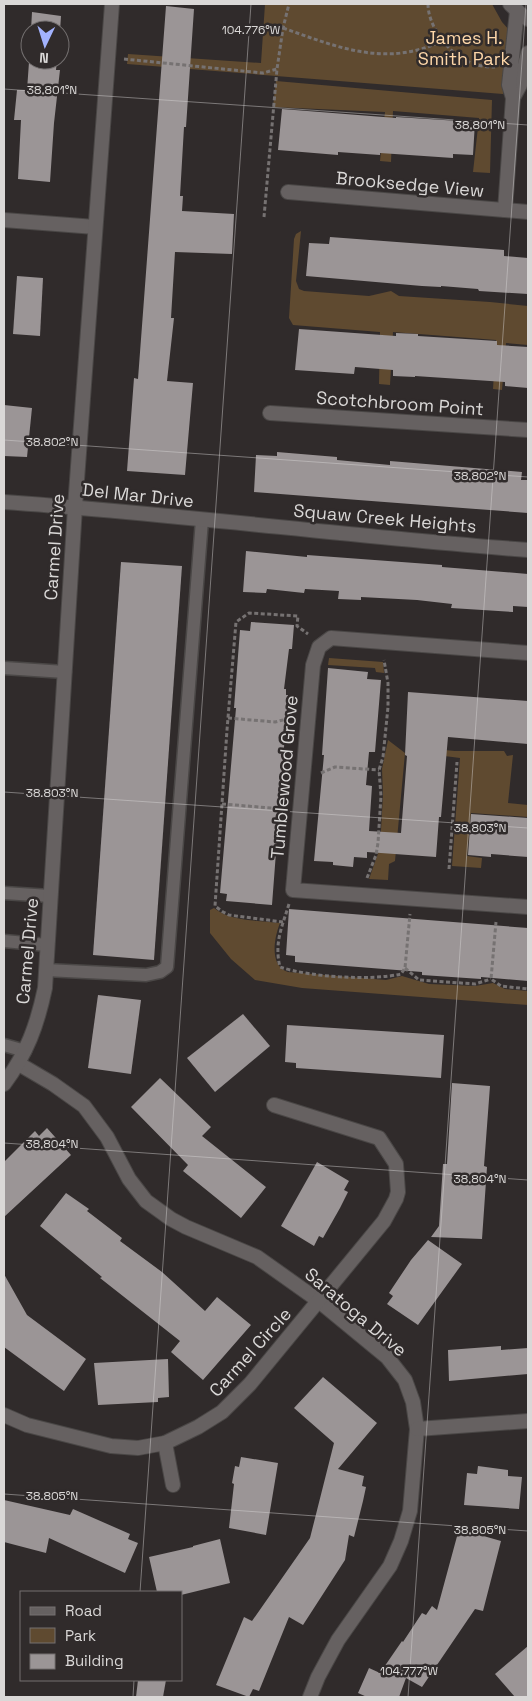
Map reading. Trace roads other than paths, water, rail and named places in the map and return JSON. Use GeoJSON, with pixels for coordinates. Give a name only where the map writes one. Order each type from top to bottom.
{"type":"FeatureCollection","features":[{"type":"Feature","properties":{"kind":"street","name":"Carmel Drive"},"geometry":{"type":"LineString","coordinates":[[4,1084],[19,1064],[25,1051],[39,1016],[45,988],[75,507],[112,4]]}},
{"type":"Feature","properties":{"kind":"street"},"geometry":{"type":"LineString","coordinates":[[505,210],[513,98],[509,86],[519,11]]}},
{"type":"Feature","properties":{"kind":"street"},"geometry":{"type":"LineString","coordinates":[[513,98],[520,85],[528,54]]}},
{"type":"Feature","properties":{"kind":"street","name":"Brooksedge View"},"geometry":{"type":"LineString","coordinates":[[288,192],[528,212]]}},
{"type":"Feature","properties":{"kind":"street"},"geometry":{"type":"LineString","coordinates":[[4,220],[95,227]]}},
{"type":"Feature","properties":{"kind":"street","name":"Scotchbroom Point"},"geometry":{"type":"LineString","coordinates":[[270,413],[528,430]]}},
{"type":"Feature","properties":{"kind":"street","name":"Del Mar Drive"},"geometry":{"type":"LineString","coordinates":[[4,502],[238,522]]}},
{"type":"Feature","properties":{"kind":"street","name":"Squaw Creek Heights"},"geometry":{"type":"LineString","coordinates":[[238,522],[323,532],[528,550]]}},
{"type":"Feature","properties":{"kind":"street","name":"Tumblewood Grove"},"geometry":{"type":"LineString","coordinates":[[528,653],[331,638],[319,647],[313,665],[294,890],[528,907]]}},
{"type":"Feature","properties":{"kind":"street","name":"Saratoga Drive"},"geometry":{"type":"LineString","coordinates":[[19,1064],[53,1084],[84,1106],[107,1137],[129,1179],[146,1201],[186,1227],[256,1257],[319,1301],[387,1357],[405,1380],[413,1402],[417,1429],[410,1510],[401,1541],[390,1566],[338,1640],[318,1677],[310,1697]]}},
{"type":"Feature","properties":{"kind":"street","name":"Carmel Circle"},"geometry":{"type":"LineString","coordinates":[[4,1415],[27,1425],[111,1446],[138,1448],[165,1443],[198,1427],[222,1412],[250,1384],[384,1221],[398,1192],[396,1164],[379,1138],[274,1105]]}},
{"type":"Feature","properties":{"kind":"street"},"geometry":{"type":"LineString","coordinates":[[417,1429],[528,1421]]}},
{"type":"Feature","properties":{"kind":"street"},"geometry":{"type":"LineString","coordinates":[[165,1443],[173,1485]]}},
{"type":"Feature","properties":{"kind":"lane"},"geometry":{"type":"LineString","coordinates":[[46,970],[146,975],[160,972],[166,967],[202,520]]}},
{"type":"Feature","properties":{"kind":"lane"},"geometry":{"type":"LineString","coordinates":[[4,668],[65,672]]}},
{"type":"Feature","properties":{"kind":"lane"},"geometry":{"type":"LineString","coordinates":[[4,893],[50,896]]}},
{"type":"Feature","properties":{"kind":"lane"},"geometry":{"type":"LineString","coordinates":[[4,941],[47,945]]}},
{"type":"Feature","properties":{"kind":"lane"},"geometry":{"type":"LineString","coordinates":[[4,1045],[25,1051]]}},
{"type":"Feature","properties":{"kind":"park label","name":"James H. Smith Park"},"geometry":{"type":"Point","coordinates":[464,47]}}]}
